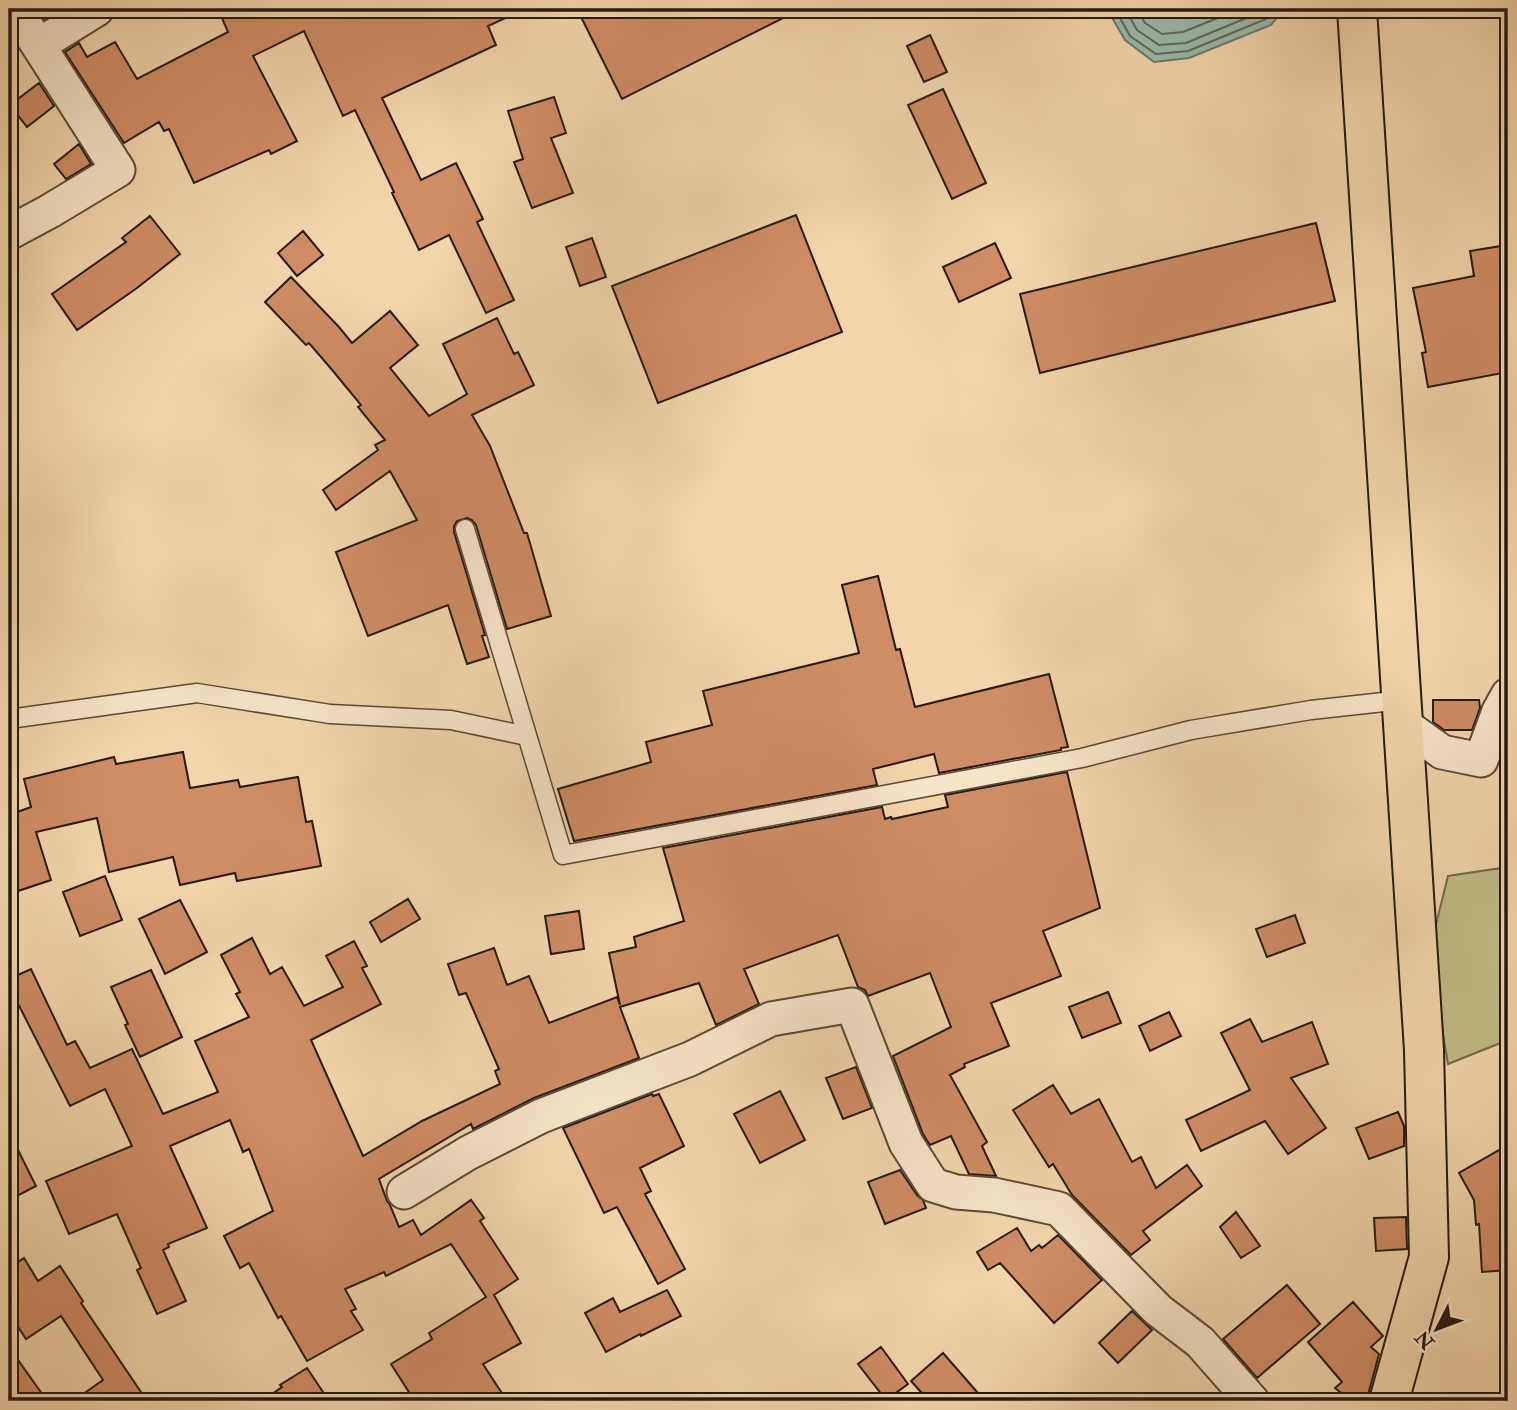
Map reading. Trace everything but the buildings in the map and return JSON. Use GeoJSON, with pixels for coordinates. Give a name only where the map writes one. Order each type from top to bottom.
{"type":"FeatureCollection","features":[{"type":"Feature","properties":{"kind":"main road"},"geometry":{"type":"LineString","coordinates":[[1357,9],[1424,1050],[1429,1257],[1389,1401]]}},
{"type":"Feature","properties":{"kind":"street"},"geometry":{"type":"LineString","coordinates":[[9,233],[118,170],[15,9]]}},
{"type":"Feature","properties":{"kind":"street"},"geometry":{"type":"LineString","coordinates":[[39,45],[97,9]]}},
{"type":"Feature","properties":{"kind":"street"},"geometry":{"type":"LineString","coordinates":[[1402,712],[1442,752],[1481,760],[1499,711],[1508,695]]}},
{"type":"Feature","properties":{"kind":"street"},"geometry":{"type":"LineString","coordinates":[[404,1192],[468,1153],[541,1116],[690,1059],[771,1019],[852,1005],[906,1143],[933,1185],[956,1192],[994,1195],[1059,1209],[1158,1310],[1200,1342],[1252,1401]]}},
{"type":"Feature","properties":{"kind":"lane"},"geometry":{"type":"LineString","coordinates":[[465,529],[563,855],[1082,758],[1191,730],[1311,710],[1402,712]]}},
{"type":"Feature","properties":{"kind":"lane"},"geometry":{"type":"LineString","coordinates":[[9,719],[197,693],[330,713],[451,720],[527,736]]}},
{"type":"Feature","properties":{"kind":"shaded area"},"geometry":{"type":"Polygon","coordinates":[[[1508,867],[1508,1040],[1448,1064],[1429,953],[1448,876],[1508,867]]]}},
{"type":"Feature","properties":{"kind":"water"},"geometry":{"type":"Polygon","coordinates":[[[1107,9],[1284,9],[1271,25],[1189,58],[1154,62],[1125,40],[1107,9]]]}}]}
